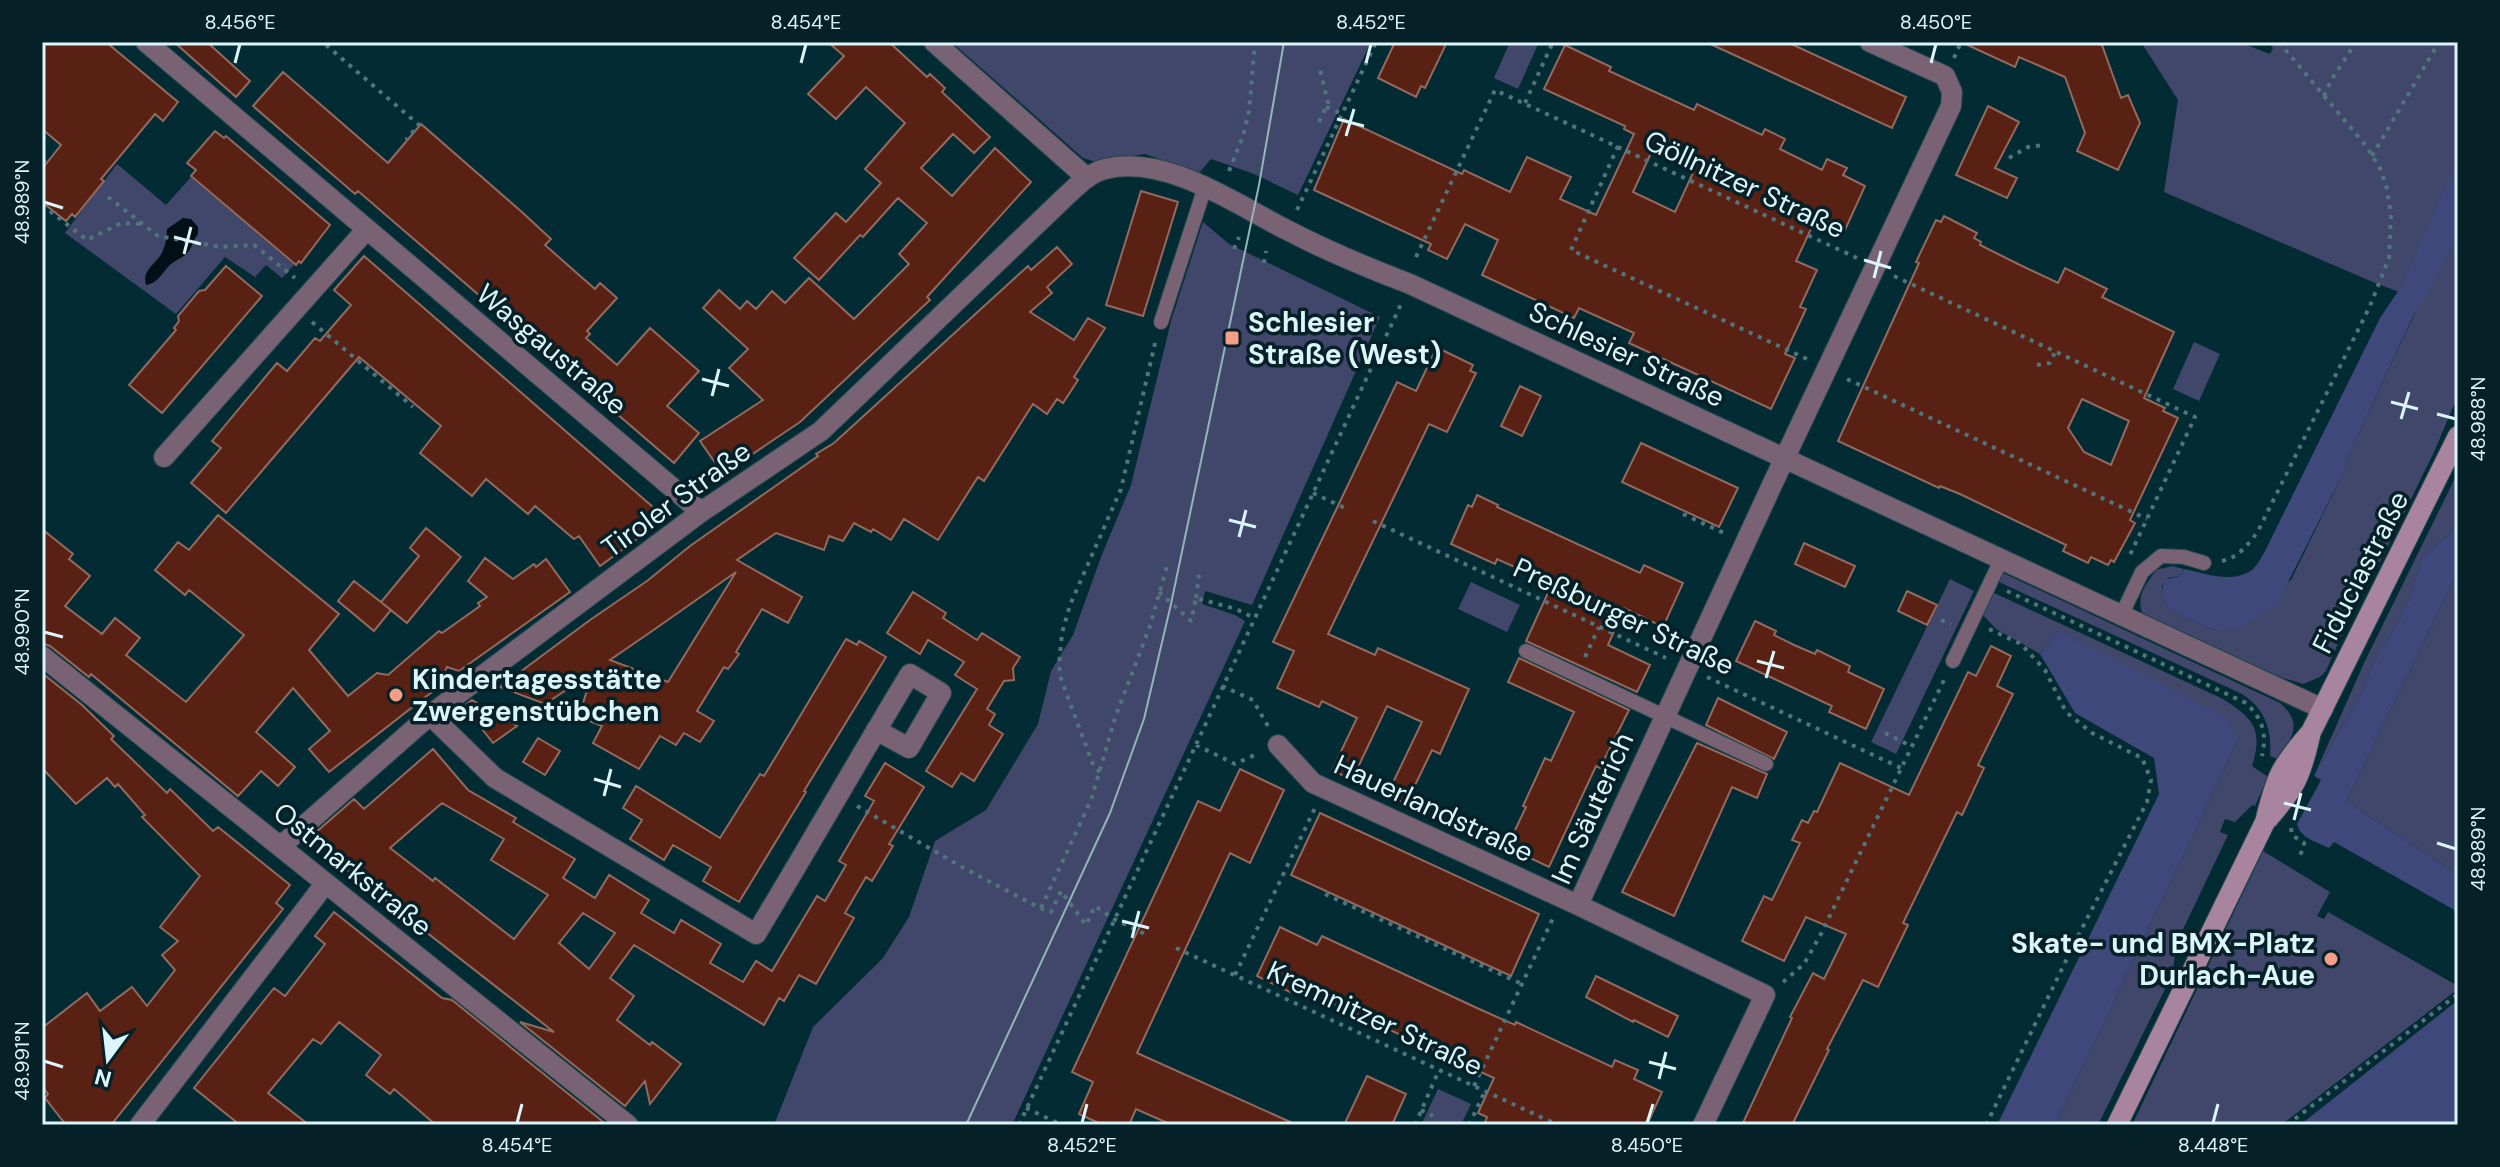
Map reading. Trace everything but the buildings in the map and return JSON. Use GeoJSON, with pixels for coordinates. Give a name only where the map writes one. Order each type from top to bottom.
{"type":"FeatureCollection","features":[{"type":"Feature","properties":{"kind":"main road","name":"Fiduciastraße"},"geometry":{"type":"LineString","coordinates":[[2265,822],[2292,792],[2299,779],[2311,732],[2458,436]]}},
{"type":"Feature","properties":{"kind":"main road","name":"Fiduciastraße"},"geometry":{"type":"LineString","coordinates":[[2117,1125],[2265,822],[2281,770],[2311,732]]}},
{"type":"Feature","properties":{"kind":"street","name":"Wasgaustraße"},"geometry":{"type":"LineString","coordinates":[[146,42],[701,512]]}},
{"type":"Feature","properties":{"kind":"street"},"geometry":{"type":"LineString","coordinates":[[934,42],[1087,178]]}},
{"type":"Feature","properties":{"kind":"street","name":"Im Säuterich"},"geometry":{"type":"LineString","coordinates":[[1765,995],[1570,902],[1665,717],[1951,106],[1952,92],[1945,76],[1870,42]]}},
{"type":"Feature","properties":{"kind":"street","name":"Schlesier Straße"},"geometry":{"type":"LineString","coordinates":[[1087,178],[1107,168],[1148,168],[1205,187],[1363,267],[1410,284],[2323,709]]}},
{"type":"Feature","properties":{"kind":"street","name":"Tiroler Straße"},"geometry":{"type":"LineString","coordinates":[[281,846],[430,715],[701,512],[821,431],[1087,178]]}},
{"type":"Feature","properties":{"kind":"street"},"geometry":{"type":"LineString","coordinates":[[164,457],[367,229]]}},
{"type":"Feature","properties":{"kind":"street","name":"Ostmarkstraße"},"geometry":{"type":"LineString","coordinates":[[42,656],[628,1125]]}},
{"type":"Feature","properties":{"kind":"street"},"geometry":{"type":"LineString","coordinates":[[430,715],[495,778],[756,934],[876,730]]}},
{"type":"Feature","properties":{"kind":"street","name":"Hauerlandstraße"},"geometry":{"type":"LineString","coordinates":[[1278,745],[1313,783],[1570,902]]}},
{"type":"Feature","properties":{"kind":"street"},"geometry":{"type":"LineString","coordinates":[[140,1125],[325,884]]}},
{"type":"Feature","properties":{"kind":"street"},"geometry":{"type":"LineString","coordinates":[[1703,1125],[1765,995]]}},
{"type":"Feature","properties":{"kind":"lane"},"geometry":{"type":"LineString","coordinates":[[1161,322],[1205,187]]}},
{"type":"Feature","properties":{"kind":"lane"},"geometry":{"type":"LineString","coordinates":[[2121,616],[2142,572],[2161,556],[2184,557],[2204,563]]}},
{"type":"Feature","properties":{"kind":"lane"},"geometry":{"type":"LineString","coordinates":[[1953,661],[2001,560]]}},
{"type":"Feature","properties":{"kind":"lane"},"geometry":{"type":"LineString","coordinates":[[1526,651],[1766,764]]}},
{"type":"Feature","properties":{"kind":"path"},"geometry":{"type":"LineString","coordinates":[[1229,171],[1249,112],[1255,42]]}},
{"type":"Feature","properties":{"kind":"path"},"geometry":{"type":"LineString","coordinates":[[1300,204],[1376,42]]}},
{"type":"Feature","properties":{"kind":"path"},"geometry":{"type":"LineString","coordinates":[[1525,103],[1553,42]]}},
{"type":"Feature","properties":{"kind":"path"},"geometry":{"type":"LineString","coordinates":[[2204,563],[2230,559],[2245,549],[2258,531],[2370,306],[2389,258],[2391,214],[2380,168],[2279,42]]}},
{"type":"Feature","properties":{"kind":"path"},"geometry":{"type":"LineString","coordinates":[[2324,96],[2356,42]]}},
{"type":"Feature","properties":{"kind":"path"},"geometry":{"type":"LineString","coordinates":[[2372,156],[2439,42]]}},
{"type":"Feature","properties":{"kind":"path"},"geometry":{"type":"LineString","coordinates":[[326,45],[419,125],[406,140]]}},
{"type":"Feature","properties":{"kind":"path"},"geometry":{"type":"LineString","coordinates":[[1319,122],[1328,103],[1320,69]]}},
{"type":"Feature","properties":{"kind":"path","name":"Göllnitzer Straße"},"geometry":{"type":"LineString","coordinates":[[1416,257],[1495,90],[2195,417],[2147,519]]}},
{"type":"Feature","properties":{"kind":"path"},"geometry":{"type":"LineString","coordinates":[[1326,106],[1343,114]]}},
{"type":"Feature","properties":{"kind":"path"},"geometry":{"type":"LineString","coordinates":[[42,139],[48,134]]}},
{"type":"Feature","properties":{"kind":"path"},"geometry":{"type":"LineString","coordinates":[[2009,158],[2028,147],[2044,145]]}},
{"type":"Feature","properties":{"kind":"path"},"geometry":{"type":"LineString","coordinates":[[1618,146],[1571,250],[2147,519],[2124,568]]}},
{"type":"Feature","properties":{"kind":"path"},"geometry":{"type":"LineString","coordinates":[[42,160],[50,165]]}},
{"type":"Feature","properties":{"kind":"path"},"geometry":{"type":"LineString","coordinates":[[108,197],[158,236],[220,247],[254,245],[288,272]]}},
{"type":"Feature","properties":{"kind":"path"},"geometry":{"type":"LineString","coordinates":[[42,205],[87,240],[121,223],[141,224]]}},
{"type":"Feature","properties":{"kind":"path"},"geometry":{"type":"LineString","coordinates":[[1234,249],[1239,237]]}},
{"type":"Feature","properties":{"kind":"path"},"geometry":{"type":"LineString","coordinates":[[1264,263],[1266,251]]}},
{"type":"Feature","properties":{"kind":"path"},"geometry":{"type":"LineString","coordinates":[[1019,1125],[1410,284]]}},
{"type":"Feature","properties":{"kind":"path"},"geometry":{"type":"LineString","coordinates":[[295,308],[413,407]]}},
{"type":"Feature","properties":{"kind":"path"},"geometry":{"type":"LineString","coordinates":[[1100,772],[1094,767],[1061,679],[1062,633],[1070,605],[1121,489],[1161,322]]}},
{"type":"Feature","properties":{"kind":"path"},"geometry":{"type":"LineString","coordinates":[[2037,365],[2050,363],[2055,351]]}},
{"type":"Feature","properties":{"kind":"path"},"geometry":{"type":"LineString","coordinates":[[1313,493],[1345,508]]}},
{"type":"Feature","properties":{"kind":"path"},"geometry":{"type":"LineString","coordinates":[[1683,514],[1727,535]]}},
{"type":"Feature","properties":{"kind":"path","name":"Preßburger Straße"},"geometry":{"type":"LineString","coordinates":[[1373,521],[1901,768]]}},
{"type":"Feature","properties":{"kind":"path"},"geometry":{"type":"LineString","coordinates":[[1040,908],[1085,814],[1116,715],[1150,626],[1167,566]]}},
{"type":"Feature","properties":{"kind":"path"},"geometry":{"type":"LineString","coordinates":[[1159,592],[1191,621],[1199,575]]}},
{"type":"Feature","properties":{"kind":"path"},"geometry":{"type":"LineString","coordinates":[[1990,583],[2246,703],[2260,719],[2266,735],[2262,757],[2265,762],[2281,770]]}},
{"type":"Feature","properties":{"kind":"path"},"geometry":{"type":"LineString","coordinates":[[1196,598],[1236,609],[1254,618]]}},
{"type":"Feature","properties":{"kind":"path"},"geometry":{"type":"LineString","coordinates":[[1972,621],[2021,644],[2045,670],[2066,712],[2092,733],[2142,758],[2151,780],[2147,802],[1986,1125]]}},
{"type":"Feature","properties":{"kind":"path"},"geometry":{"type":"LineString","coordinates":[[1576,675],[1599,627]]}},
{"type":"Feature","properties":{"kind":"path"},"geometry":{"type":"LineString","coordinates":[[1765,995],[1804,964],[1828,921],[1953,661]]}},
{"type":"Feature","properties":{"kind":"path"},"geometry":{"type":"LineString","coordinates":[[1196,745],[1235,764],[1278,745],[1253,700],[1222,686]]}},
{"type":"Feature","properties":{"kind":"path"},"geometry":{"type":"LineString","coordinates":[[1885,733],[1911,746]]}},
{"type":"Feature","properties":{"kind":"path"},"geometry":{"type":"LineString","coordinates":[[1235,975],[1324,788]]}},
{"type":"Feature","properties":{"kind":"path"},"geometry":{"type":"LineString","coordinates":[[839,796],[1040,908],[1051,912],[1061,891],[1086,925],[1095,906],[1145,934]]}},
{"type":"Feature","properties":{"kind":"path"},"geometry":{"type":"LineString","coordinates":[[2296,816],[2290,830],[2304,843],[2298,858]]}},
{"type":"Feature","properties":{"kind":"path"},"geometry":{"type":"LineString","coordinates":[[1325,894],[1522,984]]}},
{"type":"Feature","properties":{"kind":"path"},"geometry":{"type":"LineString","coordinates":[[1474,1086],[1522,984],[1570,902]]}},
{"type":"Feature","properties":{"kind":"path","name":"Kremnitzer Straße"},"geometry":{"type":"LineString","coordinates":[[1176,948],[1558,1125]]}},
{"type":"Feature","properties":{"kind":"path"},"geometry":{"type":"LineString","coordinates":[[2287,1125],[2458,994]]}},
{"type":"Feature","properties":{"kind":"path"},"geometry":{"type":"LineString","coordinates":[[1415,1125],[1439,1070]]}},
{"type":"Feature","properties":{"kind":"path"},"geometry":{"type":"LineString","coordinates":[[1469,1125],[1485,1091]]}},
{"type":"Feature","properties":{"kind":"path"},"geometry":{"type":"LineString","coordinates":[[1026,1108],[1062,1125]]}},
{"type":"Feature","properties":{"kind":"path"},"geometry":{"type":"LineString","coordinates":[[1421,1110],[1433,1116]]}},
{"type":"Feature","properties":{"kind":"shaded area"},"geometry":{"type":"Polygon","coordinates":[[[958,42],[1371,42],[1298,195],[1254,174],[1211,159],[1199,173],[1145,154],[1096,162],[1083,158],[955,45],[958,42]]]}},
{"type":"Feature","properties":{"kind":"shaded area"},"geometry":{"type":"Polygon","coordinates":[[[1510,42],[1539,42],[1518,89],[1494,78],[1510,42]]]}},
{"type":"Feature","properties":{"kind":"shaded area"},"geometry":{"type":"Polygon","coordinates":[[[2141,42],[2239,42],[2270,54],[2273,48],[2268,42],[2458,42],[2458,395],[2435,450],[2353,609],[2326,671],[2303,684],[2280,677],[2142,613],[2141,595],[2156,570],[2172,566],[2184,569],[2180,576],[2168,578],[2162,586],[2165,604],[2188,620],[2216,630],[2291,580],[2421,300],[2164,192],[2178,100],[2141,42]]]}},
{"type":"Feature","properties":{"kind":"shaded area"},"geometry":{"type":"Polygon","coordinates":[[[2458,160],[2458,234],[2414,314],[2340,479],[2276,606],[2238,629],[2216,630],[2188,620],[2165,604],[2162,593],[2164,580],[2180,576],[2184,569],[2233,577],[2249,572],[2258,563],[2380,318],[2403,284],[2458,160]]]}},
{"type":"Feature","properties":{"kind":"shaded area"},"geometry":{"type":"Polygon","coordinates":[[[117,164],[166,205],[191,177],[294,265],[282,278],[266,265],[255,277],[225,257],[176,314],[65,233],[117,164]]]}},
{"type":"Feature","properties":{"kind":"shaded area"},"geometry":{"type":"Polygon","coordinates":[[[183,218],[191,219],[198,227],[191,248],[157,280],[146,285],[147,272],[163,250],[167,229],[183,218]]]}},
{"type":"Feature","properties":{"kind":"shaded area"},"geometry":{"type":"Polygon","coordinates":[[[1203,222],[1229,244],[1380,317],[1252,605],[1205,591],[1202,604],[1245,621],[1012,1125],[774,1125],[813,1027],[883,958],[909,917],[935,841],[986,810],[1038,724],[1051,671],[1073,635],[1131,485],[1171,321],[1203,222]]]}},
{"type":"Feature","properties":{"kind":"shaded area"},"geometry":{"type":"Polygon","coordinates":[[[2194,342],[2220,354],[2199,401],[2173,389],[2194,342]]]}},
{"type":"Feature","properties":{"kind":"shaded area"},"geometry":{"type":"Polygon","coordinates":[[[2458,472],[2458,523],[2422,558],[2407,606],[2374,661],[2363,690],[2314,776],[2364,663],[2458,472]]]}},
{"type":"Feature","properties":{"kind":"shaded area"},"geometry":{"type":"Polygon","coordinates":[[[2458,523],[2458,572],[2346,801],[2458,875],[2458,912],[2334,842],[2329,848],[2310,839],[2297,824],[2321,780],[2314,776],[2363,690],[2374,661],[2407,606],[2422,558],[2458,523]]]}},
{"type":"Feature","properties":{"kind":"shaded area"},"geometry":{"type":"Polygon","coordinates":[[[2458,572],[2458,875],[2346,801],[2458,572]]]}},
{"type":"Feature","properties":{"kind":"shaded area"},"geometry":{"type":"Polygon","coordinates":[[[2003,573],[2280,703],[2292,718],[2293,730],[2280,760],[2270,756],[2270,737],[2261,713],[2242,694],[1999,582],[2003,573]]]}},
{"type":"Feature","properties":{"kind":"shaded area"},"geometry":{"type":"Polygon","coordinates":[[[1950,579],[1974,591],[1896,754],[1871,742],[1950,579]]]}},
{"type":"Feature","properties":{"kind":"shaded area"},"geometry":{"type":"Polygon","coordinates":[[[1471,582],[1520,605],[1507,632],[1458,609],[1471,582]]]}},
{"type":"Feature","properties":{"kind":"shaded area"},"geometry":{"type":"Polygon","coordinates":[[[1992,592],[2221,698],[2241,711],[2256,733],[2252,766],[2268,777],[2255,806],[2252,805],[2235,822],[2225,819],[2220,832],[2228,835],[2177,942],[2172,975],[2098,1125],[2055,1125],[2238,740],[2058,631],[2040,654],[1996,629],[1982,614],[1992,592]]]}},
{"type":"Feature","properties":{"kind":"shaded area"},"geometry":{"type":"Polygon","coordinates":[[[2058,631],[2226,718],[2238,740],[2055,1125],[1997,1125],[2159,794],[2154,758],[2075,713],[2040,654],[2058,631]]]}},
{"type":"Feature","properties":{"kind":"shaded area"},"geometry":{"type":"Polygon","coordinates":[[[2263,851],[2330,892],[2317,916],[2324,919],[2328,912],[2458,986],[2458,989],[2281,1125],[2132,1125],[2263,851]]]}},
{"type":"Feature","properties":{"kind":"shaded area"},"geometry":{"type":"Polygon","coordinates":[[[2458,1000],[2458,1125],[2300,1125],[2458,1000]]]}},
{"type":"Feature","properties":{"kind":"shaded area"},"geometry":{"type":"Polygon","coordinates":[[[1438,1089],[1471,1104],[1461,1125],[1421,1125],[1438,1089]]]}},
{"type":"Feature","properties":{"kind":"tram line"},"geometry":{"type":"LineString","coordinates":[[966,1125],[1110,813],[1144,719],[1259,185],[1284,42]]}},
{"type":"Feature","properties":{"kind":"place","name":"Schlesier Straße (West)"},"geometry":{"type":"Point","coordinates":[1232,338]}},
{"type":"Feature","properties":{"kind":"place","name":"Kindertagesstätte Zwergenstübchen"},"geometry":{"type":"Point","coordinates":[396,695]}},
{"type":"Feature","properties":{"kind":"place","name":"Skate- und BMX-Platz Durlach-Aue"},"geometry":{"type":"Point","coordinates":[2331,959]}}]}
